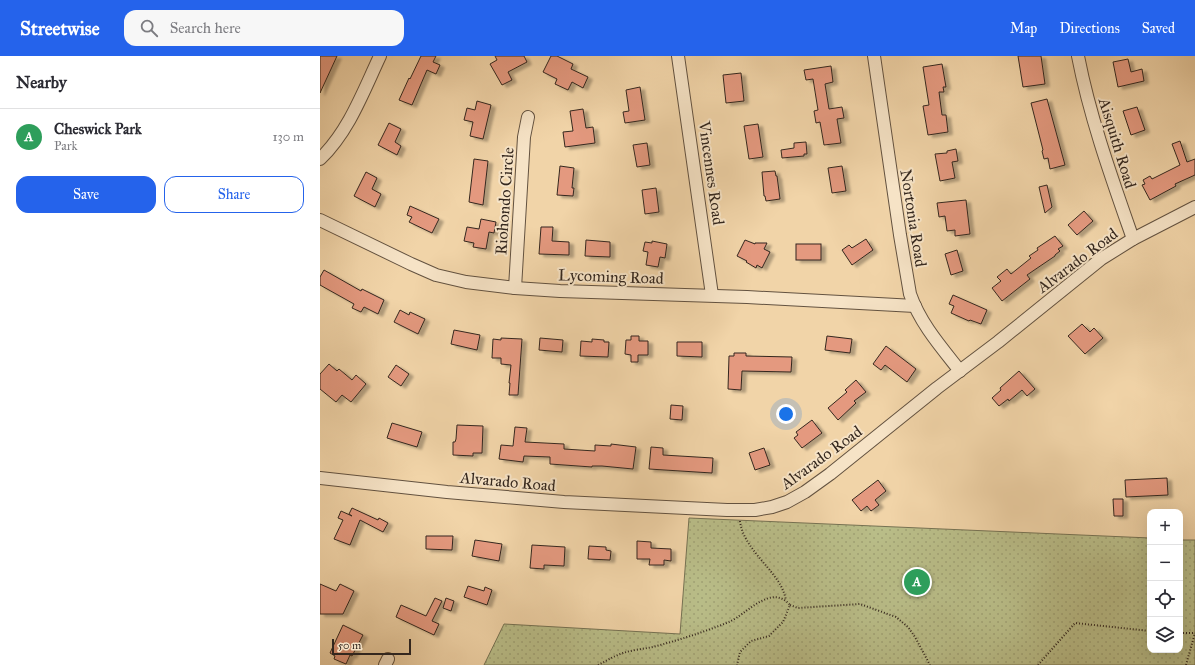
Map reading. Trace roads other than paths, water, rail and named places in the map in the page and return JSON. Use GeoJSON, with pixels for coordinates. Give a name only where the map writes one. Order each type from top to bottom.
{"type":"FeatureCollection","features":[{"type":"Feature","properties":{"kind":"street"},"geometry":{"type":"LineString","coordinates":[[320,159],[335,143],[344,130],[380,56]]}},
{"type":"Feature","properties":{"kind":"street","name":"Vincennes Road"},"geometry":{"type":"LineString","coordinates":[[678,56],[712,296]]}},
{"type":"Feature","properties":{"kind":"street","name":"Nortonia Road"},"geometry":{"type":"LineString","coordinates":[[874,56],[910,294],[930,333],[960,371]]}},
{"type":"Feature","properties":{"kind":"street","name":"Aisquith Road"},"geometry":{"type":"LineString","coordinates":[[1078,56],[1082,78],[1097,133],[1133,239]]}},
{"type":"Feature","properties":{"kind":"street","name":"Riohondo Circle"},"geometry":{"type":"LineString","coordinates":[[515,288],[524,137],[528,117]]}},
{"type":"Feature","properties":{"kind":"street","name":"Alvarado Road"},"geometry":{"type":"LineString","coordinates":[[320,478],[564,502],[739,510],[754,510],[772,507],[787,502],[805,492],[830,474],[1086,271],[1133,239],[1195,207]]}},
{"type":"Feature","properties":{"kind":"street","name":"Lycoming Road"},"geometry":{"type":"LineString","coordinates":[[320,220],[411,264],[436,274],[466,282],[515,288],[560,291],[712,296],[915,306]]}},
{"type":"Feature","properties":{"kind":"place","name":"Cheswick Park"},"geometry":{"type":"Point","coordinates":[917,582]}}]}
